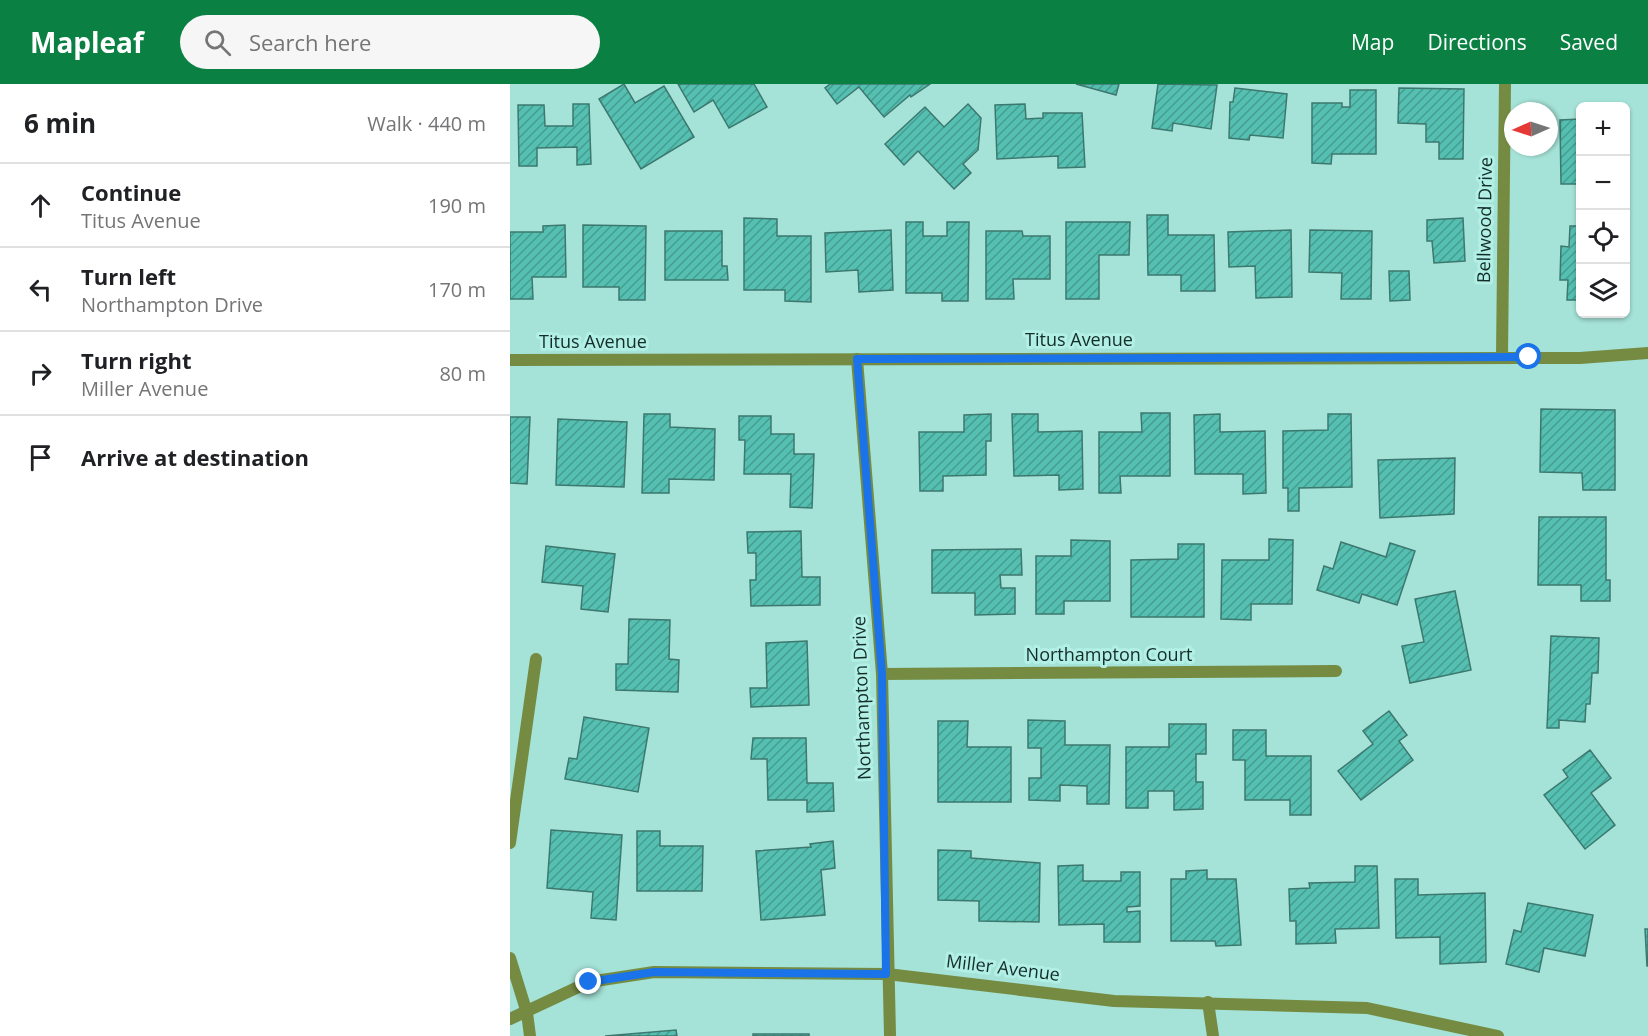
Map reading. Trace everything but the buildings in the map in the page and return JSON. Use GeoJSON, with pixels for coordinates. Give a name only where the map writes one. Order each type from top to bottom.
{"type":"FeatureCollection","features":[{"type":"Feature","properties":{"kind":"street","name":"Bellwood Drive"},"geometry":{"type":"LineString","coordinates":[[1502,356],[1505,84]]}},
{"type":"Feature","properties":{"kind":"street","name":"Titus Avenue"},"geometry":{"type":"LineString","coordinates":[[510,360],[1502,356],[1580,358],[1648,353]]}},
{"type":"Feature","properties":{"kind":"street","name":"Northampton Drive"},"geometry":{"type":"LineString","coordinates":[[857,359],[882,674],[886,974],[890,1036]]}},
{"type":"Feature","properties":{"kind":"street"},"geometry":{"type":"LineString","coordinates":[[510,843],[536,659]]}},
{"type":"Feature","properties":{"kind":"street","name":"Northampton Court"},"geometry":{"type":"LineString","coordinates":[[882,674],[1336,670]]}},
{"type":"Feature","properties":{"kind":"street"},"geometry":{"type":"LineString","coordinates":[[510,958],[527,1013],[530,1036]]}},
{"type":"Feature","properties":{"kind":"street","name":"Miller Avenue"},"geometry":{"type":"LineString","coordinates":[[510,1019],[589,982],[654,972],[886,974],[1114,1001],[1366,1008],[1498,1036]]}},
{"type":"Feature","properties":{"kind":"street"},"geometry":{"type":"LineString","coordinates":[[1208,1002],[1213,1036]]}},
{"type":"Feature","properties":{"kind":"route"},"geometry":{"type":"LineString","coordinates":[[589,982],[654,972],[886,974],[882,674],[857,359],[1529,357]]}}]}
